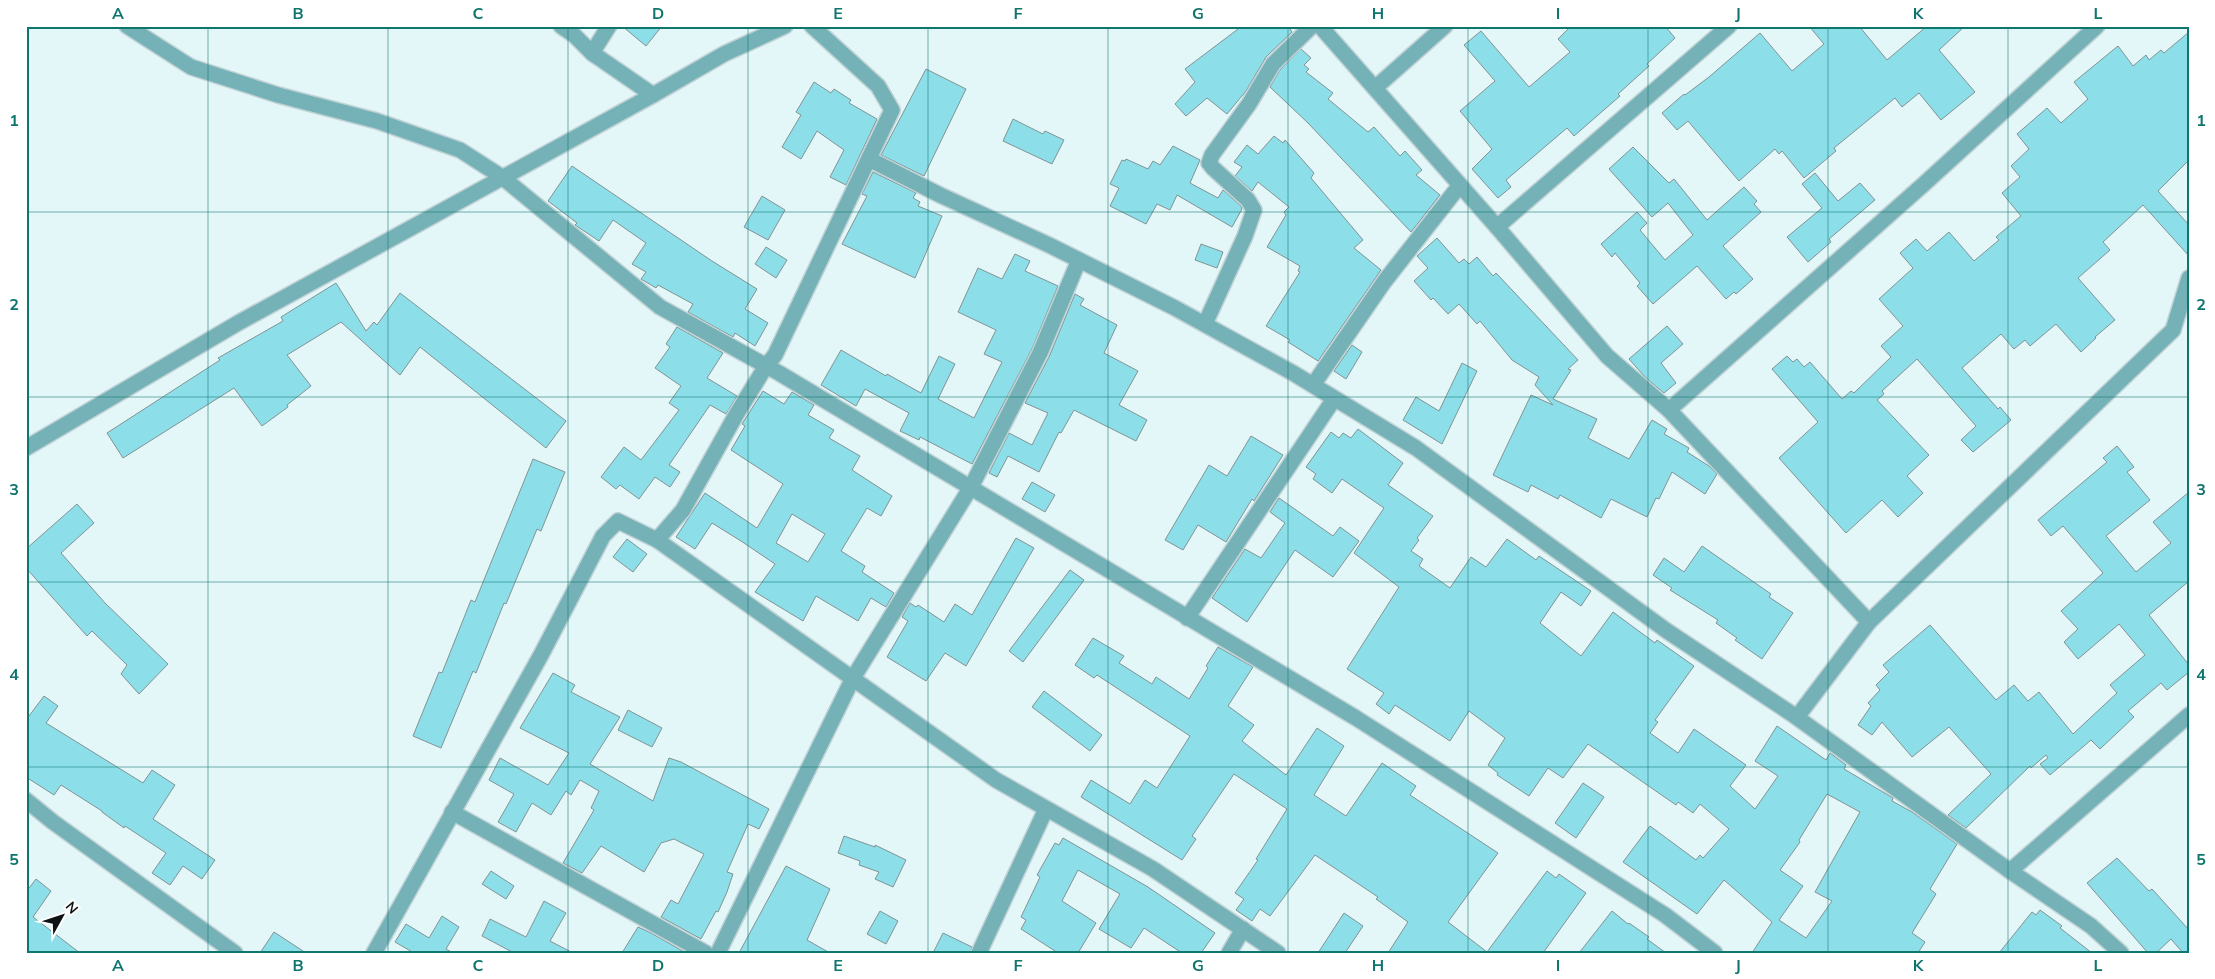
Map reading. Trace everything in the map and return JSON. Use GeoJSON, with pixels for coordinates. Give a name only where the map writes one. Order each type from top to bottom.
{"type":"FeatureCollection","features":[{"type":"Feature","properties":{"kind":"street"},"geometry":{"type":"LineString","coordinates":[[127,26],[191,67],[278,95],[376,121],[460,150],[502,178],[660,307],[766,366],[971,487],[1356,718],[1666,915],[1715,953]]}},
{"type":"Feature","properties":{"kind":"street"},"geometry":{"type":"LineString","coordinates":[[561,26],[574,34],[592,53],[653,95]]}},
{"type":"Feature","properties":{"kind":"street"},"geometry":{"type":"LineString","coordinates":[[592,53],[609,26]]}},
{"type":"Feature","properties":{"kind":"street"},"geometry":{"type":"LineString","coordinates":[[26,448],[238,323],[724,54],[785,26]]}},
{"type":"Feature","properties":{"kind":"street"},"geometry":{"type":"LineString","coordinates":[[658,540],[683,510],[766,366],[775,355],[892,110],[878,86],[812,26]]}},
{"type":"Feature","properties":{"kind":"street"},"geometry":{"type":"LineString","coordinates":[[1205,324],[1245,236],[1254,210],[1248,200],[1209,163],[1212,155],[1249,104],[1274,64],[1312,26]]}},
{"type":"Feature","properties":{"kind":"street"},"geometry":{"type":"LineString","coordinates":[[1320,26],[1497,227],[1607,356],[1669,410],[1869,622]]}},
{"type":"Feature","properties":{"kind":"street"},"geometry":{"type":"LineString","coordinates":[[1375,88],[1445,26]]}},
{"type":"Feature","properties":{"kind":"street"},"geometry":{"type":"LineString","coordinates":[[1497,227],[1729,26]]}},
{"type":"Feature","properties":{"kind":"street"},"geometry":{"type":"LineString","coordinates":[[1669,410],[1917,190],[2097,26]]}},
{"type":"Feature","properties":{"kind":"street"},"geometry":{"type":"LineString","coordinates":[[869,160],[1079,260],[1205,324],[1313,385],[1416,448],[1667,631],[1796,717],[2010,871],[2091,926],[2122,953]]}},
{"type":"Feature","properties":{"kind":"street"},"geometry":{"type":"LineString","coordinates":[[1313,385],[1384,282],[1460,186]]}},
{"type":"Feature","properties":{"kind":"street"},"geometry":{"type":"LineString","coordinates":[[718,953],[853,678],[971,487],[1040,353],[1079,260]]}},
{"type":"Feature","properties":{"kind":"street"},"geometry":{"type":"LineString","coordinates":[[1796,717],[1869,622],[2173,330],[2189,278]]}},
{"type":"Feature","properties":{"kind":"street"},"geometry":{"type":"LineString","coordinates":[[1187,618],[1334,399]]}},
{"type":"Feature","properties":{"kind":"street"},"geometry":{"type":"LineString","coordinates":[[374,953],[541,655],[603,536],[618,521],[658,540],[996,780],[1153,869],[1278,953]]}},
{"type":"Feature","properties":{"kind":"street"},"geometry":{"type":"LineString","coordinates":[[2010,871],[2189,715]]}},
{"type":"Feature","properties":{"kind":"street"},"geometry":{"type":"LineString","coordinates":[[26,800],[61,828],[236,953]]}},
{"type":"Feature","properties":{"kind":"street"},"geometry":{"type":"LineString","coordinates":[[979,953],[1046,809]]}},
{"type":"Feature","properties":{"kind":"street"},"geometry":{"type":"LineString","coordinates":[[452,812],[706,953]]}},
{"type":"Feature","properties":{"kind":"street"},"geometry":{"type":"LineString","coordinates":[[1229,953],[1243,929]]}},
{"type":"Feature","properties":{"kind":"building"},"geometry":{"type":"Polygon","coordinates":[[[622,26],[662,26],[646,46],[622,26]]]}},
{"type":"Feature","properties":{"kind":"building"},"geometry":{"type":"Polygon","coordinates":[[[1242,26],[1288,26],[1292,32],[1266,57],[1246,91],[1227,114],[1207,98],[1186,116],[1175,104],[1195,82],[1185,69],[1242,26]]]}},
{"type":"Feature","properties":{"kind":"building"},"geometry":{"type":"Polygon","coordinates":[[[1571,26],[1665,26],[1675,38],[1647,64],[1649,66],[1618,94],[1620,96],[1574,136],[1567,128],[1506,180],[1511,187],[1498,198],[1472,169],[1492,149],[1460,111],[1495,81],[1464,45],[1481,31],[1529,87],[1570,52],[1558,39],[1571,26]]]}},
{"type":"Feature","properties":{"kind":"building"},"geometry":{"type":"Polygon","coordinates":[[[1809,26],[1859,26],[1887,60],[1927,26],[1965,26],[1939,50],[1975,92],[1941,120],[1919,93],[1902,107],[1895,98],[1834,148],[1836,151],[1804,178],[1782,151],[1779,154],[1775,149],[1739,181],[1688,121],[1677,130],[1662,113],[1684,94],[1709,77],[1760,33],[1792,71],[1824,44],[1809,26]]]}},
{"type":"Feature","properties":{"kind":"building"},"geometry":{"type":"Polygon","coordinates":[[[2189,32],[2189,160],[2158,191],[2189,225],[2189,256],[2143,205],[2103,242],[2110,250],[2078,278],[2115,320],[2081,352],[2056,324],[2030,346],[2025,340],[2014,349],[2001,334],[1962,368],[1998,409],[2000,407],[2011,420],[1973,452],[1961,440],[1976,426],[1917,359],[1882,391],[1884,394],[1877,400],[1929,455],[1907,476],[1923,493],[1898,517],[1882,500],[1846,533],[1779,458],[1818,422],[1772,369],[1787,356],[1793,362],[1797,359],[1804,367],[1810,362],[1842,399],[1851,391],[1854,393],[1891,357],[1881,346],[1903,326],[1879,299],[1913,268],[1900,253],[1916,239],[1927,251],[1949,232],[1974,261],[1999,240],[1996,237],[2021,216],[2002,193],[2020,177],[2011,166],[2029,149],[2017,134],[2047,108],[2061,123],[2088,99],[2074,82],[2118,46],[2133,66],[2146,55],[2149,60],[2161,50],[2164,53],[2189,32]]]}},
{"type":"Feature","properties":{"kind":"building"},"geometry":{"type":"Polygon","coordinates":[[[1301,49],[1311,58],[1304,65],[1309,69],[1306,72],[1333,93],[1328,99],[1368,132],[1374,127],[1400,156],[1405,151],[1422,170],[1416,175],[1440,195],[1411,232],[1308,123],[1270,87],[1280,70],[1301,49]]]}},
{"type":"Feature","properties":{"kind":"building"},"geometry":{"type":"Polygon","coordinates":[[[926,69],[966,89],[924,176],[881,155],[926,69]]]}},
{"type":"Feature","properties":{"kind":"building"},"geometry":{"type":"Polygon","coordinates":[[[814,82],[831,93],[834,89],[851,100],[849,103],[877,119],[846,185],[830,177],[844,150],[817,131],[801,159],[782,147],[801,115],[796,112],[814,82]]]}},
{"type":"Feature","properties":{"kind":"building"},"geometry":{"type":"Polygon","coordinates":[[[1013,119],[1043,134],[1045,131],[1064,140],[1052,164],[1003,141],[1013,119]]]}},
{"type":"Feature","properties":{"kind":"building"},"geometry":{"type":"Polygon","coordinates":[[[1274,136],[1283,143],[1285,140],[1314,173],[1311,178],[1363,240],[1354,248],[1381,270],[1318,361],[1288,342],[1290,340],[1266,326],[1300,272],[1298,271],[1300,266],[1267,247],[1286,215],[1284,212],[1289,207],[1258,182],[1252,191],[1235,176],[1242,167],[1234,162],[1247,145],[1258,154],[1274,136]]]}},
{"type":"Feature","properties":{"kind":"building"},"geometry":{"type":"Polygon","coordinates":[[[1173,146],[1200,160],[1190,183],[1218,198],[1223,190],[1241,206],[1242,209],[1232,227],[1177,195],[1170,210],[1157,204],[1146,224],[1110,206],[1119,188],[1110,184],[1122,160],[1125,161],[1126,159],[1148,169],[1153,161],[1160,165],[1173,146]]]}},
{"type":"Feature","properties":{"kind":"building"},"geometry":{"type":"Polygon","coordinates":[[[1633,147],[1669,183],[1674,179],[1707,220],[1744,187],[1757,201],[1754,204],[1761,212],[1723,246],[1753,279],[1736,294],[1734,292],[1726,299],[1697,266],[1653,304],[1637,286],[1640,283],[1615,253],[1612,257],[1601,244],[1637,212],[1647,223],[1640,230],[1665,260],[1693,235],[1668,203],[1652,217],[1609,169],[1633,147]]]}},
{"type":"Feature","properties":{"kind":"building"},"geometry":{"type":"Polygon","coordinates":[[[572,166],[712,261],[757,289],[745,309],[768,323],[755,346],[735,333],[733,337],[688,312],[693,304],[658,285],[656,288],[641,279],[646,272],[632,264],[646,243],[613,220],[599,241],[575,225],[577,223],[548,201],[572,166]]]}},
{"type":"Feature","properties":{"kind":"building"},"geometry":{"type":"Polygon","coordinates":[[[873,172],[916,193],[913,198],[920,202],[918,206],[942,216],[915,278],[842,244],[867,196],[862,194],[873,172]]]}},
{"type":"Feature","properties":{"kind":"building"},"geometry":{"type":"Polygon","coordinates":[[[1815,173],[1838,201],[1860,183],[1875,200],[1829,239],[1831,242],[1808,262],[1787,237],[1822,208],[1802,184],[1815,173]]]}},
{"type":"Feature","properties":{"kind":"building"},"geometry":{"type":"Polygon","coordinates":[[[762,196],[785,210],[768,240],[744,227],[762,196]]]}},
{"type":"Feature","properties":{"kind":"building"},"geometry":{"type":"Polygon","coordinates":[[[1437,238],[1459,263],[1464,259],[1469,264],[1477,257],[1493,276],[1496,273],[1578,360],[1568,369],[1571,370],[1553,399],[1597,419],[1588,438],[1629,459],[1652,420],[1667,429],[1664,434],[1689,448],[1687,452],[1709,466],[1717,474],[1705,494],[1672,472],[1659,499],[1656,498],[1647,517],[1611,499],[1601,518],[1560,495],[1558,499],[1531,485],[1528,492],[1493,475],[1531,395],[1553,405],[1535,385],[1539,377],[1512,360],[1480,321],[1477,324],[1459,304],[1448,314],[1433,298],[1431,300],[1414,281],[1428,268],[1417,256],[1437,238]]]}},
{"type":"Feature","properties":{"kind":"building"},"geometry":{"type":"Polygon","coordinates":[[[1201,244],[1223,252],[1217,268],[1195,260],[1201,244]]]}},
{"type":"Feature","properties":{"kind":"building"},"geometry":{"type":"Polygon","coordinates":[[[766,247],[787,260],[776,278],[755,264],[766,247]]]}},
{"type":"Feature","properties":{"kind":"building"},"geometry":{"type":"Polygon","coordinates":[[[1015,254],[1030,261],[1025,271],[1058,286],[1032,349],[972,464],[920,437],[919,440],[900,431],[909,413],[865,389],[856,406],[821,385],[841,350],[886,376],[887,374],[921,393],[939,356],[955,364],[938,399],[974,418],[1002,362],[984,354],[996,330],[958,312],[978,268],[1002,279],[1015,254]]]}},
{"type":"Feature","properties":{"kind":"building"},"geometry":{"type":"Polygon","coordinates":[[[336,283],[366,331],[374,322],[377,325],[400,293],[566,421],[546,448],[420,347],[400,375],[341,322],[287,355],[311,386],[287,405],[288,407],[262,426],[234,388],[123,458],[107,433],[220,360],[218,358],[283,321],[281,317],[336,283]]]}},
{"type":"Feature","properties":{"kind":"building"},"geometry":{"type":"Polygon","coordinates":[[[1075,294],[1084,299],[1080,305],[1117,325],[1104,353],[1138,371],[1119,405],[1147,420],[1136,441],[1074,410],[1061,433],[1059,432],[1039,472],[1008,456],[997,477],[989,473],[1009,433],[1032,445],[1048,413],[1025,403],[1049,357],[1075,294]]]}},
{"type":"Feature","properties":{"kind":"building"},"geometry":{"type":"Polygon","coordinates":[[[1667,326],[1683,344],[1661,363],[1676,383],[1664,393],[1645,377],[1629,359],[1667,326]]]}},
{"type":"Feature","properties":{"kind":"building"},"geometry":{"type":"Polygon","coordinates":[[[677,327],[723,353],[707,378],[737,396],[726,414],[710,405],[669,465],[680,472],[670,487],[655,477],[639,499],[620,485],[616,489],[601,477],[624,447],[641,460],[679,410],[669,403],[681,386],[655,368],[670,347],[666,344],[677,327]]]}},
{"type":"Feature","properties":{"kind":"building"},"geometry":{"type":"Polygon","coordinates":[[[1352,345],[1362,352],[1346,379],[1334,371],[1352,345]]]}},
{"type":"Feature","properties":{"kind":"building"},"geometry":{"type":"Polygon","coordinates":[[[1462,363],[1477,371],[1442,444],[1403,420],[1416,397],[1439,411],[1462,363]]]}},
{"type":"Feature","properties":{"kind":"building"},"geometry":{"type":"Polygon","coordinates":[[[763,391],[784,404],[792,392],[814,405],[808,415],[834,430],[829,438],[860,456],[852,470],[892,496],[881,516],[867,508],[841,551],[865,566],[862,572],[894,593],[886,607],[871,598],[858,621],[816,596],[803,621],[755,592],[775,564],[741,541],[712,523],[695,549],[676,537],[705,493],[757,528],[783,484],[731,450],[745,426],[742,424],[763,391]],[[792,514],[776,543],[808,562],[825,534],[792,514]]]}},
{"type":"Feature","properties":{"kind":"building"},"geometry":{"type":"Polygon","coordinates":[[[1358,429],[1403,463],[1388,485],[1433,516],[1417,538],[1419,540],[1411,551],[1423,559],[1419,566],[1450,588],[1471,557],[1486,567],[1507,539],[1536,560],[1539,556],[1591,591],[1581,606],[1561,592],[1540,623],[1581,656],[1613,612],[1655,643],[1657,640],[1694,666],[1655,720],[1658,722],[1650,733],[1678,753],[1694,729],[1746,765],[1730,786],[1755,809],[1778,776],[1755,761],[1777,726],[1826,760],[1830,753],[1846,765],[1844,769],[1893,798],[1892,801],[1912,812],[1957,844],[1930,889],[1936,894],[1912,933],[1925,942],[1918,953],[1752,953],[1772,922],[1724,880],[1697,914],[1623,862],[1650,826],[1696,860],[1700,855],[1703,858],[1729,829],[1700,804],[1693,813],[1678,802],[1676,805],[1588,744],[1563,778],[1548,768],[1529,796],[1497,775],[1498,773],[1488,765],[1505,738],[1469,711],[1450,741],[1395,705],[1389,714],[1376,704],[1384,693],[1347,669],[1399,587],[1354,553],[1384,508],[1342,479],[1332,493],[1313,479],[1316,474],[1306,467],[1331,432],[1339,438],[1343,433],[1351,438],[1358,429]],[[1827,794],[1799,840],[1800,842],[1780,870],[1803,886],[1779,920],[1806,938],[1832,901],[1815,892],[1860,812],[1827,794]]]}},
{"type":"Feature","properties":{"kind":"building"},"geometry":{"type":"Polygon","coordinates":[[[1251,436],[1283,455],[1254,501],[1252,499],[1226,542],[1198,525],[1183,550],[1165,540],[1209,465],[1227,476],[1251,436]]]}},
{"type":"Feature","properties":{"kind":"building"},"geometry":{"type":"Polygon","coordinates":[[[2117,446],[2134,467],[2127,472],[2150,500],[2106,536],[2136,572],[2171,543],[2153,522],[2189,492],[2189,581],[2149,615],[2189,665],[2189,672],[2167,690],[2161,683],[2128,711],[2134,717],[2100,749],[2091,740],[2050,775],[2040,764],[2048,758],[2046,755],[2031,768],[2030,766],[1966,828],[1948,815],[1991,774],[1949,727],[1912,757],[1882,722],[1872,735],[1858,725],[1871,706],[1868,703],[1880,690],[1876,685],[1889,672],[1883,665],[1930,625],[1996,700],[2014,685],[2028,701],[2039,692],[2073,734],[2117,693],[2110,685],[2145,655],[2119,624],[2078,659],[2064,642],[2078,629],[2061,611],[2103,573],[2063,526],[2051,536],[2038,520],[2107,462],[2103,458],[2117,446]]]}},
{"type":"Feature","properties":{"kind":"building"},"geometry":{"type":"Polygon","coordinates":[[[533,459],[565,472],[541,531],[537,529],[506,604],[504,603],[476,673],[473,671],[441,748],[413,736],[439,672],[442,673],[471,600],[475,602],[533,459]]]}},
{"type":"Feature","properties":{"kind":"building"},"geometry":{"type":"Polygon","coordinates":[[[1032,482],[1055,495],[1045,512],[1022,499],[1032,482]]]}},
{"type":"Feature","properties":{"kind":"building"},"geometry":{"type":"Polygon","coordinates":[[[1279,498],[1333,536],[1340,527],[1359,541],[1333,577],[1295,550],[1247,622],[1212,598],[1245,549],[1261,558],[1285,523],[1270,512],[1279,498]]]}},
{"type":"Feature","properties":{"kind":"building"},"geometry":{"type":"Polygon","coordinates":[[[77,504],[94,523],[61,553],[105,603],[168,664],[139,694],[121,674],[127,665],[92,631],[87,636],[26,568],[26,549],[77,504]]]}},
{"type":"Feature","properties":{"kind":"building"},"geometry":{"type":"Polygon","coordinates":[[[1016,538],[1034,548],[966,666],[945,653],[926,681],[887,657],[908,621],[902,617],[910,603],[916,607],[918,605],[944,622],[955,604],[972,615],[1016,538]]]}},
{"type":"Feature","properties":{"kind":"building"},"geometry":{"type":"Polygon","coordinates":[[[627,539],[647,554],[633,572],[613,557],[627,539]]]}},
{"type":"Feature","properties":{"kind":"building"},"geometry":{"type":"Polygon","coordinates":[[[1702,546],[1771,594],[1769,597],[1793,613],[1762,659],[1735,640],[1737,638],[1716,623],[1718,620],[1670,590],[1672,588],[1653,575],[1664,558],[1684,572],[1702,546]]]}},
{"type":"Feature","properties":{"kind":"building"},"geometry":{"type":"Polygon","coordinates":[[[1070,570],[1084,580],[1023,662],[1009,651],[1070,570]]]}},
{"type":"Feature","properties":{"kind":"building"},"geometry":{"type":"Polygon","coordinates":[[[1093,638],[1124,656],[1119,663],[1152,684],[1156,677],[1189,699],[1218,647],[1253,667],[1228,706],[1254,725],[1242,741],[1286,775],[1317,728],[1344,746],[1314,795],[1346,816],[1382,763],[1416,786],[1410,795],[1498,853],[1448,922],[1487,952],[1547,871],[1556,878],[1559,874],[1586,893],[1543,953],[1388,953],[1408,922],[1376,899],[1378,897],[1315,855],[1270,916],[1260,909],[1252,921],[1236,910],[1244,899],[1235,893],[1258,860],[1256,859],[1287,809],[1234,774],[1192,836],[1196,839],[1182,860],[1081,797],[1091,780],[1130,804],[1145,780],[1157,788],[1190,736],[1097,675],[1094,678],[1075,665],[1093,638]]]}},
{"type":"Feature","properties":{"kind":"building"},"geometry":{"type":"Polygon","coordinates":[[[553,673],[575,685],[571,692],[620,717],[590,764],[653,801],[669,758],[681,762],[769,809],[759,829],[748,824],[727,872],[733,874],[727,892],[718,912],[716,911],[701,939],[661,917],[671,900],[678,904],[704,854],[674,839],[661,843],[644,872],[601,846],[582,873],[563,863],[594,810],[591,808],[599,791],[580,780],[571,795],[566,791],[551,815],[532,803],[516,832],[498,822],[514,794],[489,780],[500,758],[548,785],[569,753],[520,728],[553,673]]]}},
{"type":"Feature","properties":{"kind":"building"},"geometry":{"type":"Polygon","coordinates":[[[1044,691],[1102,735],[1090,751],[1032,707],[1044,691]]]}},
{"type":"Feature","properties":{"kind":"building"},"geometry":{"type":"Polygon","coordinates":[[[44,696],[58,706],[46,723],[143,783],[152,770],[175,785],[153,819],[215,860],[202,879],[183,866],[170,885],[152,873],[166,853],[125,826],[124,828],[102,811],[61,785],[54,795],[26,777],[26,720],[44,696]]]}},
{"type":"Feature","properties":{"kind":"building"},"geometry":{"type":"Polygon","coordinates":[[[628,710],[662,728],[652,747],[618,730],[628,710]]]}},
{"type":"Feature","properties":{"kind":"building"},"geometry":{"type":"Polygon","coordinates":[[[1583,783],[1604,797],[1576,838],[1555,823],[1583,783]]]}},
{"type":"Feature","properties":{"kind":"building"},"geometry":{"type":"Polygon","coordinates":[[[844,836],[875,847],[875,845],[906,860],[893,887],[875,879],[879,872],[859,865],[860,861],[838,853],[844,836]]]}},
{"type":"Feature","properties":{"kind":"building"},"geometry":{"type":"Polygon","coordinates":[[[1063,838],[1148,887],[1215,933],[1201,953],[1182,953],[1144,928],[1131,948],[1099,929],[1120,894],[1078,870],[1062,901],[1096,923],[1078,953],[1058,953],[1021,929],[1026,920],[1021,917],[1040,877],[1037,875],[1055,843],[1059,845],[1063,838]]]}},
{"type":"Feature","properties":{"kind":"building"},"geometry":{"type":"Polygon","coordinates":[[[2117,858],[2149,891],[2152,889],[2189,930],[2189,953],[2183,953],[2171,939],[2156,953],[2148,953],[2087,883],[2117,858]]]}},
{"type":"Feature","properties":{"kind":"building"},"geometry":{"type":"Polygon","coordinates":[[[786,866],[830,889],[807,940],[830,953],[739,953],[786,866]]]}},
{"type":"Feature","properties":{"kind":"building"},"geometry":{"type":"Polygon","coordinates":[[[491,871],[514,886],[506,899],[482,884],[491,871]]]}},
{"type":"Feature","properties":{"kind":"building"},"geometry":{"type":"Polygon","coordinates":[[[36,879],[51,891],[33,917],[80,953],[26,953],[26,892],[36,879]]]}},
{"type":"Feature","properties":{"kind":"building"},"geometry":{"type":"Polygon","coordinates":[[[544,901],[566,913],[550,941],[573,953],[514,953],[482,936],[490,919],[526,937],[544,901]]]}},
{"type":"Feature","properties":{"kind":"building"},"geometry":{"type":"Polygon","coordinates":[[[2040,910],[2062,926],[2060,928],[2092,953],[1999,953],[2032,912],[2036,915],[2040,910]]]}},
{"type":"Feature","properties":{"kind":"building"},"geometry":{"type":"Polygon","coordinates":[[[880,911],[898,921],[886,944],[867,934],[880,911]]]}},
{"type":"Feature","properties":{"kind":"building"},"geometry":{"type":"Polygon","coordinates":[[[1612,911],[1649,937],[1647,939],[1666,953],[1579,953],[1612,911]]]}},
{"type":"Feature","properties":{"kind":"building"},"geometry":{"type":"Polygon","coordinates":[[[1344,913],[1363,926],[1345,953],[1318,953],[1344,913]]]}},
{"type":"Feature","properties":{"kind":"building"},"geometry":{"type":"Polygon","coordinates":[[[442,916],[459,927],[446,949],[453,953],[414,953],[395,942],[406,924],[429,938],[442,916]]]}},
{"type":"Feature","properties":{"kind":"building"},"geometry":{"type":"Polygon","coordinates":[[[638,927],[651,933],[686,953],[622,953],[638,927]]]}},
{"type":"Feature","properties":{"kind":"building"},"geometry":{"type":"Polygon","coordinates":[[[274,932],[306,953],[260,953],[274,932]]]}},
{"type":"Feature","properties":{"kind":"building"},"geometry":{"type":"Polygon","coordinates":[[[943,933],[972,947],[970,953],[933,953],[943,933]]]}}]}
